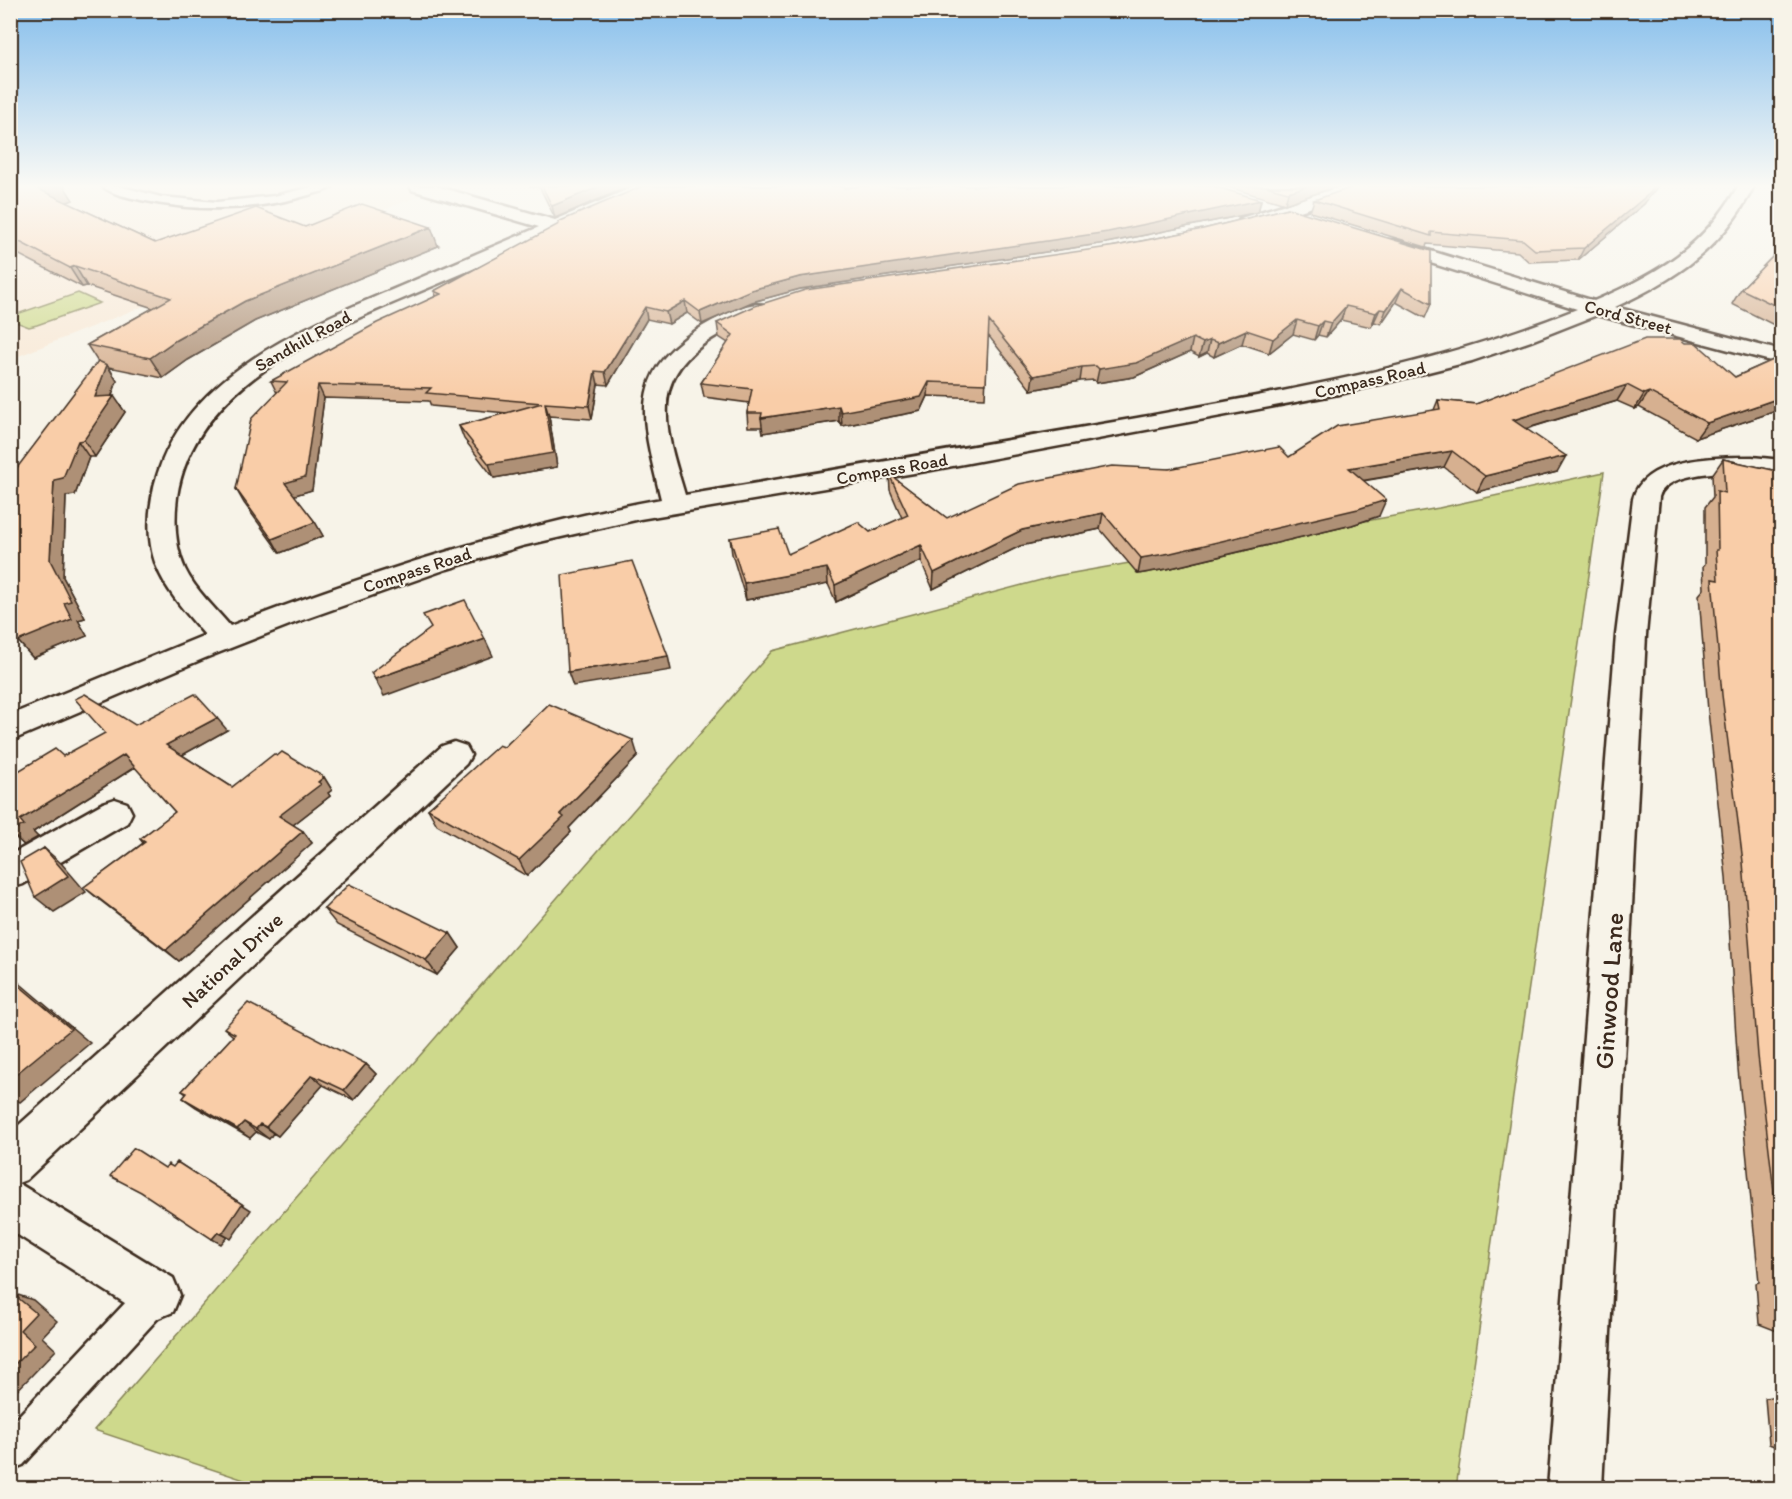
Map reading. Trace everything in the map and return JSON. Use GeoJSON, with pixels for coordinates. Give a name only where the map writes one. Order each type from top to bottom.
{"type":"FeatureCollection","features":[{"type":"Feature","properties":{"kind":"street","name":"Sandhill Road"},"geometry":{"type":"LineString","coordinates":[[225,639],[173,573],[161,533],[164,489],[176,452],[195,424],[238,379],[283,348],[390,295],[483,256]]}},
{"type":"Feature","properties":{"kind":"street","name":"Cord Street"},"geometry":{"type":"LineString","coordinates":[[1425,256],[1595,308],[1782,358]]}},
{"type":"Feature","properties":{"kind":"street","name":"Compass Road"},"geometry":{"type":"LineString","coordinates":[[10,729],[272,619],[532,534],[675,505],[1260,405],[1350,386],[1456,360],[1527,338],[1633,292],[1689,256]]}},
{"type":"Feature","properties":{"kind":"street"},"geometry":{"type":"LineString","coordinates":[[675,505],[662,450],[655,404],[660,380],[674,359],[690,344],[740,315],[772,303]]}},
{"type":"Feature","properties":{"kind":"street","name":"Ginwood Lane"},"geometry":{"type":"LineString","coordinates":[[1575,1488],[1631,635],[1647,495],[1651,487],[1659,480],[1688,470],[1738,463],[1761,463],[1782,467]]}},
{"type":"Feature","properties":{"kind":"street","name":"National Drive"},"geometry":{"type":"LineString","coordinates":[[10,1164],[454,755]]}},
{"type":"Feature","properties":{"kind":"street"},"geometry":{"type":"LineString","coordinates":[[10,873],[115,813]]}},
{"type":"Feature","properties":{"kind":"street"},"geometry":{"type":"LineString","coordinates":[[10,1203],[156,1295]]}},
{"type":"Feature","properties":{"kind":"lane"},"geometry":{"type":"LineString","coordinates":[[10,1452],[156,1295]]}},
{"type":"Feature","properties":{"kind":"shaded area"},"geometry":{"type":"Polygon","coordinates":[[[10,256],[269,256],[11,359],[10,256]]]}},
{"type":"Feature","properties":{"kind":"green space"},"geometry":{"type":"Polygon","coordinates":[[[78,293],[100,303],[29,327],[16,322],[17,314],[78,293]]]}},
{"type":"Feature","properties":{"kind":"green space"},"geometry":{"type":"Polygon","coordinates":[[[1604,472],[1456,1488],[268,1488],[94,1430],[772,651],[1056,576],[1439,508],[1604,472]]]}},
{"type":"Feature","properties":{"kind":"building"},"geometry":{"type":"Polygon","coordinates":[[[47,256],[358,256],[245,301],[176,340],[150,358],[87,345],[171,298],[75,266],[70,268],[47,256]]]}},
{"type":"Feature","properties":{"kind":"building"},"geometry":{"type":"Polygon","coordinates":[[[499,256],[944,256],[799,277],[751,290],[700,312],[685,301],[666,312],[645,307],[605,372],[595,371],[589,406],[545,403],[553,453],[489,464],[459,426],[542,403],[426,393],[431,388],[318,385],[305,477],[285,483],[315,522],[272,539],[236,489],[251,419],[287,382],[271,381],[377,323],[441,294],[434,291],[499,256]]]}},
{"type":"Feature","properties":{"kind":"building"},"geometry":{"type":"Polygon","coordinates":[[[1046,256],[1431,256],[1431,304],[1402,288],[1386,310],[1380,309],[1376,313],[1346,306],[1331,323],[1323,321],[1318,326],[1297,320],[1273,339],[1246,330],[1218,343],[1210,340],[1203,343],[1193,338],[1136,363],[1099,369],[1096,366],[1082,367],[1033,376],[989,321],[986,384],[929,382],[921,397],[841,412],[839,406],[761,418],[762,413],[747,413],[752,389],[701,383],[733,335],[717,323],[755,306],[805,290],[1046,256]]]}},
{"type":"Feature","properties":{"kind":"building"},"geometry":{"type":"Polygon","coordinates":[[[1773,256],[1782,256],[1782,309],[1741,289],[1773,256]]]}},
{"type":"Feature","properties":{"kind":"building"},"geometry":{"type":"Polygon","coordinates":[[[1645,339],[1680,339],[1685,343],[1696,343],[1735,377],[1782,356],[1782,397],[1707,423],[1649,392],[1644,394],[1627,385],[1513,420],[1566,456],[1485,476],[1452,451],[1349,468],[1386,500],[1358,509],[1141,558],[1103,513],[1022,530],[934,573],[921,545],[835,585],[827,568],[744,583],[730,538],[779,529],[788,554],[858,522],[870,532],[908,515],[889,474],[947,518],[1019,484],[1112,466],[1169,469],[1279,447],[1289,457],[1337,426],[1440,409],[1438,400],[1476,404],[1645,339]]]}},
{"type":"Feature","properties":{"kind":"building"},"geometry":{"type":"Polygon","coordinates":[[[98,361],[107,365],[95,397],[114,396],[84,440],[78,441],[63,478],[54,480],[50,560],[71,601],[64,603],[72,619],[18,641],[10,618],[10,477],[98,361]]]}},
{"type":"Feature","properties":{"kind":"building"},"geometry":{"type":"Polygon","coordinates":[[[1723,459],[1782,472],[1782,1260],[1758,1056],[1743,862],[1722,695],[1712,579],[1718,580],[1717,491],[1725,493],[1723,459]]]}},
{"type":"Feature","properties":{"kind":"building"},"geometry":{"type":"Polygon","coordinates":[[[632,561],[668,656],[568,672],[562,575],[632,561]]]}},
{"type":"Feature","properties":{"kind":"building"},"geometry":{"type":"Polygon","coordinates":[[[465,600],[485,639],[375,679],[371,673],[431,628],[423,615],[465,600]]]}},
{"type":"Feature","properties":{"kind":"building"},"geometry":{"type":"Polygon","coordinates":[[[85,694],[135,725],[195,694],[217,718],[166,745],[232,787],[274,754],[277,756],[282,752],[324,777],[318,782],[321,784],[279,816],[303,831],[166,950],[84,887],[145,842],[140,839],[175,812],[124,755],[20,820],[24,825],[10,832],[10,776],[55,749],[63,756],[105,733],[75,699],[85,694]]]}},
{"type":"Feature","properties":{"kind":"building"},"geometry":{"type":"Polygon","coordinates":[[[549,704],[633,740],[560,814],[564,817],[519,860],[428,809],[499,745],[504,747],[549,704]]]}},
{"type":"Feature","properties":{"kind":"building"},"geometry":{"type":"Polygon","coordinates":[[[44,848],[68,876],[35,897],[20,862],[44,848]]]}},
{"type":"Feature","properties":{"kind":"building"},"geometry":{"type":"Polygon","coordinates":[[[349,884],[450,933],[426,960],[324,909],[349,884]]]}},
{"type":"Feature","properties":{"kind":"building"},"geometry":{"type":"Polygon","coordinates":[[[10,978],[71,1029],[10,1079],[10,978]]]}},
{"type":"Feature","properties":{"kind":"building"},"geometry":{"type":"Polygon","coordinates":[[[248,1003],[366,1064],[344,1090],[312,1075],[266,1127],[260,1124],[256,1129],[244,1122],[237,1129],[183,1098],[187,1093],[182,1091],[235,1034],[224,1028],[248,1003]]]}},
{"type":"Feature","properties":{"kind":"building"},"geometry":{"type":"Polygon","coordinates":[[[134,1148],[165,1168],[168,1164],[173,1167],[177,1162],[242,1204],[222,1234],[218,1232],[212,1239],[141,1192],[110,1176],[134,1148]]]}},
{"type":"Feature","properties":{"kind":"building"},"geometry":{"type":"Polygon","coordinates":[[[12,1293],[36,1313],[20,1330],[35,1344],[10,1369],[10,1294],[12,1293]]]}}]}
